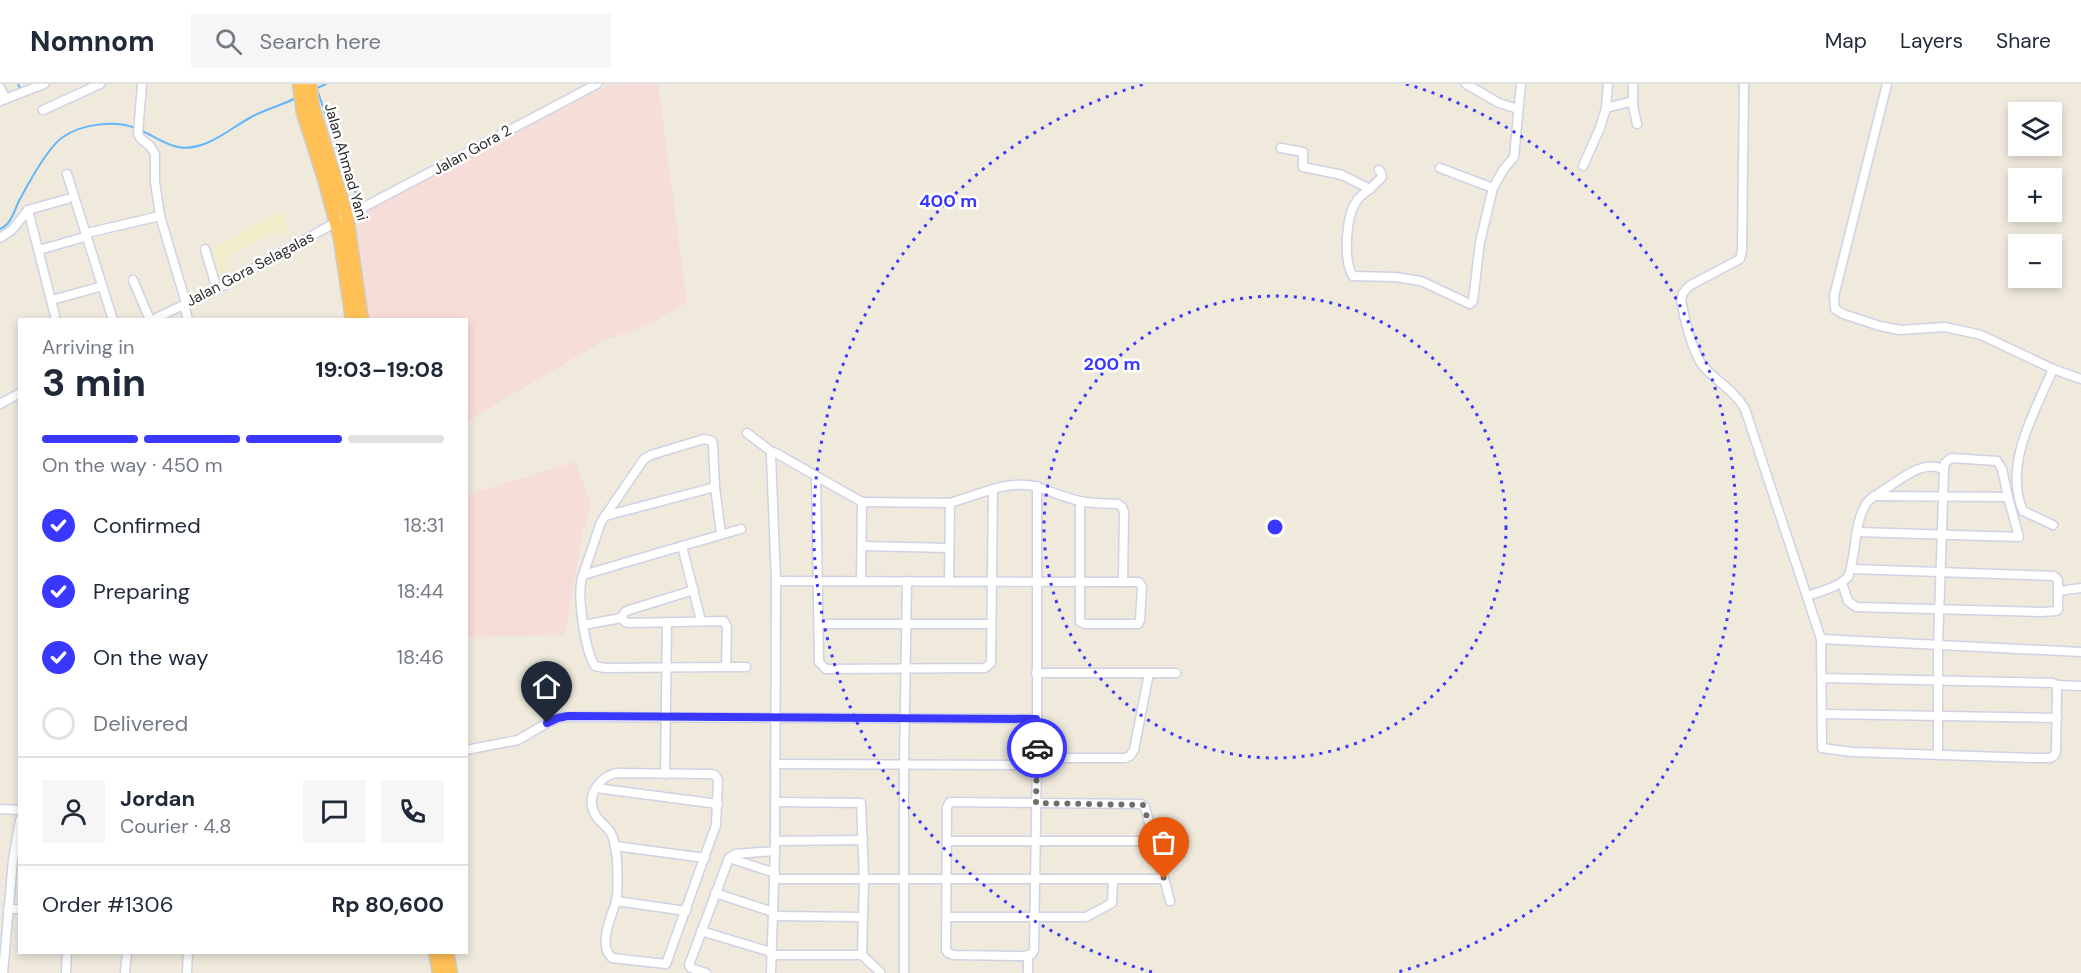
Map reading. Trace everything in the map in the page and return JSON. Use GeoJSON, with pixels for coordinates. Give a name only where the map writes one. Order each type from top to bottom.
{"type":"FeatureCollection","features":[{"type":"Feature","properties":{"kind":"highway","name":"Jalan Ahmad Yani"},"geometry":{"type":"LineString","coordinates":[[303,85],[310,116],[347,216],[362,318]]}},
{"type":"Feature","properties":{"kind":"highway"},"geometry":{"type":"LineString","coordinates":[[310,116],[345,266],[352,318]]}},
{"type":"Feature","properties":{"kind":"highway"},"geometry":{"type":"LineString","coordinates":[[436,954],[444,971]]}},
{"type":"Feature","properties":{"kind":"highway"},"geometry":{"type":"LineString","coordinates":[[444,971],[447,954]]}},
{"type":"Feature","properties":{"kind":"street"},"geometry":{"type":"LineString","coordinates":[[0,88],[3,100],[44,84]]}},
{"type":"Feature","properties":{"kind":"street"},"geometry":{"type":"LineString","coordinates":[[43,111],[99,84]]}},
{"type":"Feature","properties":{"kind":"street"},"geometry":{"type":"LineString","coordinates":[[142,84],[138,130],[141,138],[155,154],[155,182],[160,216],[188,318]]}},
{"type":"Feature","properties":{"kind":"street","name":"Jalan Gora 2"},"geometry":{"type":"LineString","coordinates":[[347,216],[597,84]]}},
{"type":"Feature","properties":{"kind":"street"},"geometry":{"type":"LineString","coordinates":[[1467,84],[1499,103],[1518,109]]}},
{"type":"Feature","properties":{"kind":"street"},"geometry":{"type":"LineString","coordinates":[[1379,170],[1382,172],[1382,177],[1356,201],[1348,222],[1347,245],[1351,274],[1354,277],[1395,277],[1421,281],[1470,304],[1473,301],[1480,242],[1493,188],[1503,170],[1514,157],[1521,84]]}},
{"type":"Feature","properties":{"kind":"street"},"geometry":{"type":"LineString","coordinates":[[1583,166],[1595,141],[1606,108],[1608,84]]}},
{"type":"Feature","properties":{"kind":"street"},"geometry":{"type":"LineString","coordinates":[[1633,84],[1637,124]]}},
{"type":"Feature","properties":{"kind":"street"},"geometry":{"type":"LineString","coordinates":[[1744,84],[1742,251],[1740,259],[1689,286],[1681,300],[1698,357],[1708,370],[1739,399],[1745,409],[1821,639],[1822,748],[1938,755],[2050,758],[2056,752],[2056,685]]}},
{"type":"Feature","properties":{"kind":"street"},"geometry":{"type":"LineString","coordinates":[[1887,84],[1834,296],[1835,309],[1861,320],[1900,330],[1945,327],[1981,335],[2053,369],[2081,379]]}},
{"type":"Feature","properties":{"kind":"street"},"geometry":{"type":"LineString","coordinates":[[1606,108],[1633,101]]}},
{"type":"Feature","properties":{"kind":"street"},"geometry":{"type":"LineString","coordinates":[[1281,148],[1303,152],[1302,165],[1306,168],[1342,176],[1370,189]]}},
{"type":"Feature","properties":{"kind":"street"},"geometry":{"type":"LineString","coordinates":[[1440,168],[1493,188]]}},
{"type":"Feature","properties":{"kind":"street"},"geometry":{"type":"LineString","coordinates":[[67,174],[84,236],[112,318]]}},
{"type":"Feature","properties":{"kind":"street"},"geometry":{"type":"LineString","coordinates":[[0,238],[12,230],[28,210],[67,199]]}},
{"type":"Feature","properties":{"kind":"street"},"geometry":{"type":"LineString","coordinates":[[28,210],[56,318]]}},
{"type":"Feature","properties":{"kind":"street"},"geometry":{"type":"LineString","coordinates":[[39,250],[160,216]]}},
{"type":"Feature","properties":{"kind":"street","name":"Jalan Gora Selagalas"},"geometry":{"type":"LineString","coordinates":[[155,318],[217,289],[347,216]]}},
{"type":"Feature","properties":{"kind":"street"},"geometry":{"type":"LineString","coordinates":[[205,249],[217,289]]}},
{"type":"Feature","properties":{"kind":"street"},"geometry":{"type":"LineString","coordinates":[[133,280],[150,318]]}},
{"type":"Feature","properties":{"kind":"street"},"geometry":{"type":"LineString","coordinates":[[52,300],[99,287]]}},
{"type":"Feature","properties":{"kind":"street"},"geometry":{"type":"LineString","coordinates":[[2053,369],[2018,455],[2016,472],[2018,497],[2023,511],[2053,525]]}},
{"type":"Feature","properties":{"kind":"street"},"geometry":{"type":"LineString","coordinates":[[0,404],[18,394]]}},
{"type":"Feature","properties":{"kind":"street"},"geometry":{"type":"LineString","coordinates":[[747,433],[772,452],[862,502],[950,503],[1012,484],[1037,486],[1080,501],[1118,504],[1124,512],[1123,582]]}},
{"type":"Feature","properties":{"kind":"street"},"geometry":{"type":"LineString","coordinates":[[721,534],[712,441],[704,439],[651,454],[644,459],[601,522],[583,575],[580,597],[590,657],[595,666],[605,668],[746,667]]}},
{"type":"Feature","properties":{"kind":"street"},"geometry":{"type":"LineString","coordinates":[[771,973],[775,876],[776,581],[772,452]]}},
{"type":"Feature","properties":{"kind":"street"},"geometry":{"type":"LineString","coordinates":[[1858,532],[1941,534],[2019,537],[2002,469],[1996,461],[1951,458],[1945,463],[1941,534],[1938,645],[1938,755]]}},
{"type":"Feature","properties":{"kind":"street"},"geometry":{"type":"LineString","coordinates":[[1807,596],[1842,583],[1848,577],[1866,503],[1902,477],[1917,470],[1927,467],[1939,467],[1944,470]]}},
{"type":"Feature","properties":{"kind":"street"},"geometry":{"type":"LineString","coordinates":[[816,476],[819,663],[826,669],[988,667],[991,663],[993,489]]}},
{"type":"Feature","properties":{"kind":"street"},"geometry":{"type":"LineString","coordinates":[[1037,486],[1037,761],[1036,803],[1035,841],[1034,950],[1028,956],[951,954],[946,950],[947,807],[950,802],[1036,803],[1141,804],[1145,807],[1170,901]]}},
{"type":"Feature","properties":{"kind":"street"},"geometry":{"type":"LineString","coordinates":[[605,516],[715,487]]}},
{"type":"Feature","properties":{"kind":"street"},"geometry":{"type":"LineString","coordinates":[[1874,496],[2008,497]]}},
{"type":"Feature","properties":{"kind":"street"},"geometry":{"type":"LineString","coordinates":[[776,581],[949,581],[992,582],[1036,582],[1081,582],[1139,582],[1142,585],[1138,624],[1081,623],[1079,620],[1081,582],[1080,501]]}},
{"type":"Feature","properties":{"kind":"street"},"geometry":{"type":"LineString","coordinates":[[861,581],[862,502]]}},
{"type":"Feature","properties":{"kind":"street"},"geometry":{"type":"LineString","coordinates":[[949,581],[950,503]]}},
{"type":"Feature","properties":{"kind":"street"},"geometry":{"type":"LineString","coordinates":[[583,575],[741,529]]}},
{"type":"Feature","properties":{"kind":"street"},"geometry":{"type":"LineString","coordinates":[[682,546],[701,621]]}},
{"type":"Feature","properties":{"kind":"street"},"geometry":{"type":"LineString","coordinates":[[862,546],[949,548]]}},
{"type":"Feature","properties":{"kind":"street"},"geometry":{"type":"LineString","coordinates":[[1842,583],[1848,601],[1856,607],[2057,611],[2058,579],[2047,575],[1851,569]]}},
{"type":"Feature","properties":{"kind":"street"},"geometry":{"type":"LineString","coordinates":[[904,973],[904,718],[907,581]]}},
{"type":"Feature","properties":{"kind":"street"},"geometry":{"type":"LineString","coordinates":[[2059,591],[2081,588]]}},
{"type":"Feature","properties":{"kind":"street"},"geometry":{"type":"LineString","coordinates":[[584,625],[621,618],[625,612],[694,590]]}},
{"type":"Feature","properties":{"kind":"street"},"geometry":{"type":"LineString","coordinates":[[621,618],[630,623],[720,620],[726,623],[726,667]]}},
{"type":"Feature","properties":{"kind":"street"},"geometry":{"type":"LineString","coordinates":[[665,774],[667,623]]}},
{"type":"Feature","properties":{"kind":"street"},"geometry":{"type":"LineString","coordinates":[[819,624],[991,624]]}},
{"type":"Feature","properties":{"kind":"street"},"geometry":{"type":"LineString","coordinates":[[1821,639],[2081,652]]}},
{"type":"Feature","properties":{"kind":"street"},"geometry":{"type":"LineString","coordinates":[[1036,673],[1176,673]]}},
{"type":"Feature","properties":{"kind":"street"},"geometry":{"type":"LineString","coordinates":[[775,764],[904,764],[1125,758],[1130,756],[1134,750],[1149,673]]}},
{"type":"Feature","properties":{"kind":"street"},"geometry":{"type":"LineString","coordinates":[[1822,678],[2053,683],[2081,686]]}},
{"type":"Feature","properties":{"kind":"street"},"geometry":{"type":"LineString","coordinates":[[1822,714],[2056,718]]}},
{"type":"Feature","properties":{"kind":"street"},"geometry":{"type":"LineString","coordinates":[[468,750],[518,740],[558,718],[1036,719]]}},
{"type":"Feature","properties":{"kind":"street"},"geometry":{"type":"LineString","coordinates":[[616,773],[715,775],[719,783],[716,825],[668,962],[652,963],[612,958],[609,955],[607,925],[616,901],[618,885],[615,846],[612,834],[595,814],[592,798],[596,788],[606,777],[616,773]]}},
{"type":"Feature","properties":{"kind":"street"},"geometry":{"type":"LineString","coordinates":[[596,788],[718,804]]}},
{"type":"Feature","properties":{"kind":"street"},"geometry":{"type":"LineString","coordinates":[[775,802],[861,803],[864,879],[862,955]]}},
{"type":"Feature","properties":{"kind":"street"},"geometry":{"type":"LineString","coordinates":[[0,809],[18,810]]}},
{"type":"Feature","properties":{"kind":"street"},"geometry":{"type":"LineString","coordinates":[[3,973],[8,909],[18,838]]}},
{"type":"Feature","properties":{"kind":"street"},"geometry":{"type":"LineString","coordinates":[[775,841],[863,840]]}},
{"type":"Feature","properties":{"kind":"street"},"geometry":{"type":"LineString","coordinates":[[947,841],[1155,841]]}},
{"type":"Feature","properties":{"kind":"street"},"geometry":{"type":"LineString","coordinates":[[615,846],[705,858]]}},
{"type":"Feature","properties":{"kind":"street"},"geometry":{"type":"LineString","coordinates":[[706,973],[689,967],[729,858],[735,854],[775,851]]}},
{"type":"Feature","properties":{"kind":"street"},"geometry":{"type":"LineString","coordinates":[[729,858],[775,876],[864,879],[1164,879]]}},
{"type":"Feature","properties":{"kind":"street"},"geometry":{"type":"LineString","coordinates":[[947,917],[1090,916],[1112,903],[1113,880]]}},
{"type":"Feature","properties":{"kind":"street"},"geometry":{"type":"LineString","coordinates":[[715,894],[773,914],[863,917]]}},
{"type":"Feature","properties":{"kind":"street"},"geometry":{"type":"LineString","coordinates":[[616,901],[686,911]]}},
{"type":"Feature","properties":{"kind":"street"},"geometry":{"type":"LineString","coordinates":[[8,909],[18,909]]}},
{"type":"Feature","properties":{"kind":"street"},"geometry":{"type":"LineString","coordinates":[[701,931],[771,954],[862,955],[880,972]]}},
{"type":"Feature","properties":{"kind":"street"},"geometry":{"type":"LineString","coordinates":[[66,973],[67,954]]}},
{"type":"Feature","properties":{"kind":"street"},"geometry":{"type":"LineString","coordinates":[[124,973],[126,954]]}},
{"type":"Feature","properties":{"kind":"street"},"geometry":{"type":"LineString","coordinates":[[187,973],[188,954]]}},
{"type":"Feature","properties":{"kind":"street"},"geometry":{"type":"LineString","coordinates":[[1028,956],[1028,973]]}},
{"type":"Feature","properties":{"kind":"shaded area"},"geometry":{"type":"Polygon","coordinates":[[[611,84],[658,84],[687,303],[667,313],[656,322],[603,341],[468,420],[468,318],[364,318],[352,238],[362,213],[611,84]]]}},
{"type":"Feature","properties":{"kind":"shaded area"},"geometry":{"type":"Polygon","coordinates":[[[280,212],[290,230],[281,235],[278,230],[224,258],[229,269],[218,274],[213,264],[216,261],[210,250],[280,212]]]}},
{"type":"Feature","properties":{"kind":"shaded area"},"geometry":{"type":"Polygon","coordinates":[[[575,462],[591,504],[582,535],[565,635],[468,637],[468,495],[575,462]]]}},
{"type":"Feature","properties":{"kind":"waterway"},"geometry":{"type":"LineString","coordinates":[[18,84],[21,90]]}},
{"type":"Feature","properties":{"kind":"waterway"},"geometry":{"type":"LineString","coordinates":[[315,89],[326,84]]}},
{"type":"Feature","properties":{"kind":"waterway"},"geometry":{"type":"LineString","coordinates":[[318,92],[342,164],[360,201]]}},
{"type":"Feature","properties":{"kind":"waterway"},"geometry":{"type":"LineString","coordinates":[[140,130],[173,146],[188,148],[198,146],[208,143],[253,116],[296,98]]}},
{"type":"Feature","properties":{"kind":"waterway"},"geometry":{"type":"LineString","coordinates":[[0,229],[10,220],[45,157],[63,137],[88,126],[118,124],[135,128]]}},
{"type":"Feature","properties":{"kind":"way so far"},"geometry":{"type":"LineString","coordinates":[[1037,748],[1036,803],[1143,805],[1164,879]]}},
{"type":"Feature","properties":{"kind":"route"},"geometry":{"type":"LineString","coordinates":[[547,723],[568,716],[1036,719],[1037,748]]}}]}
